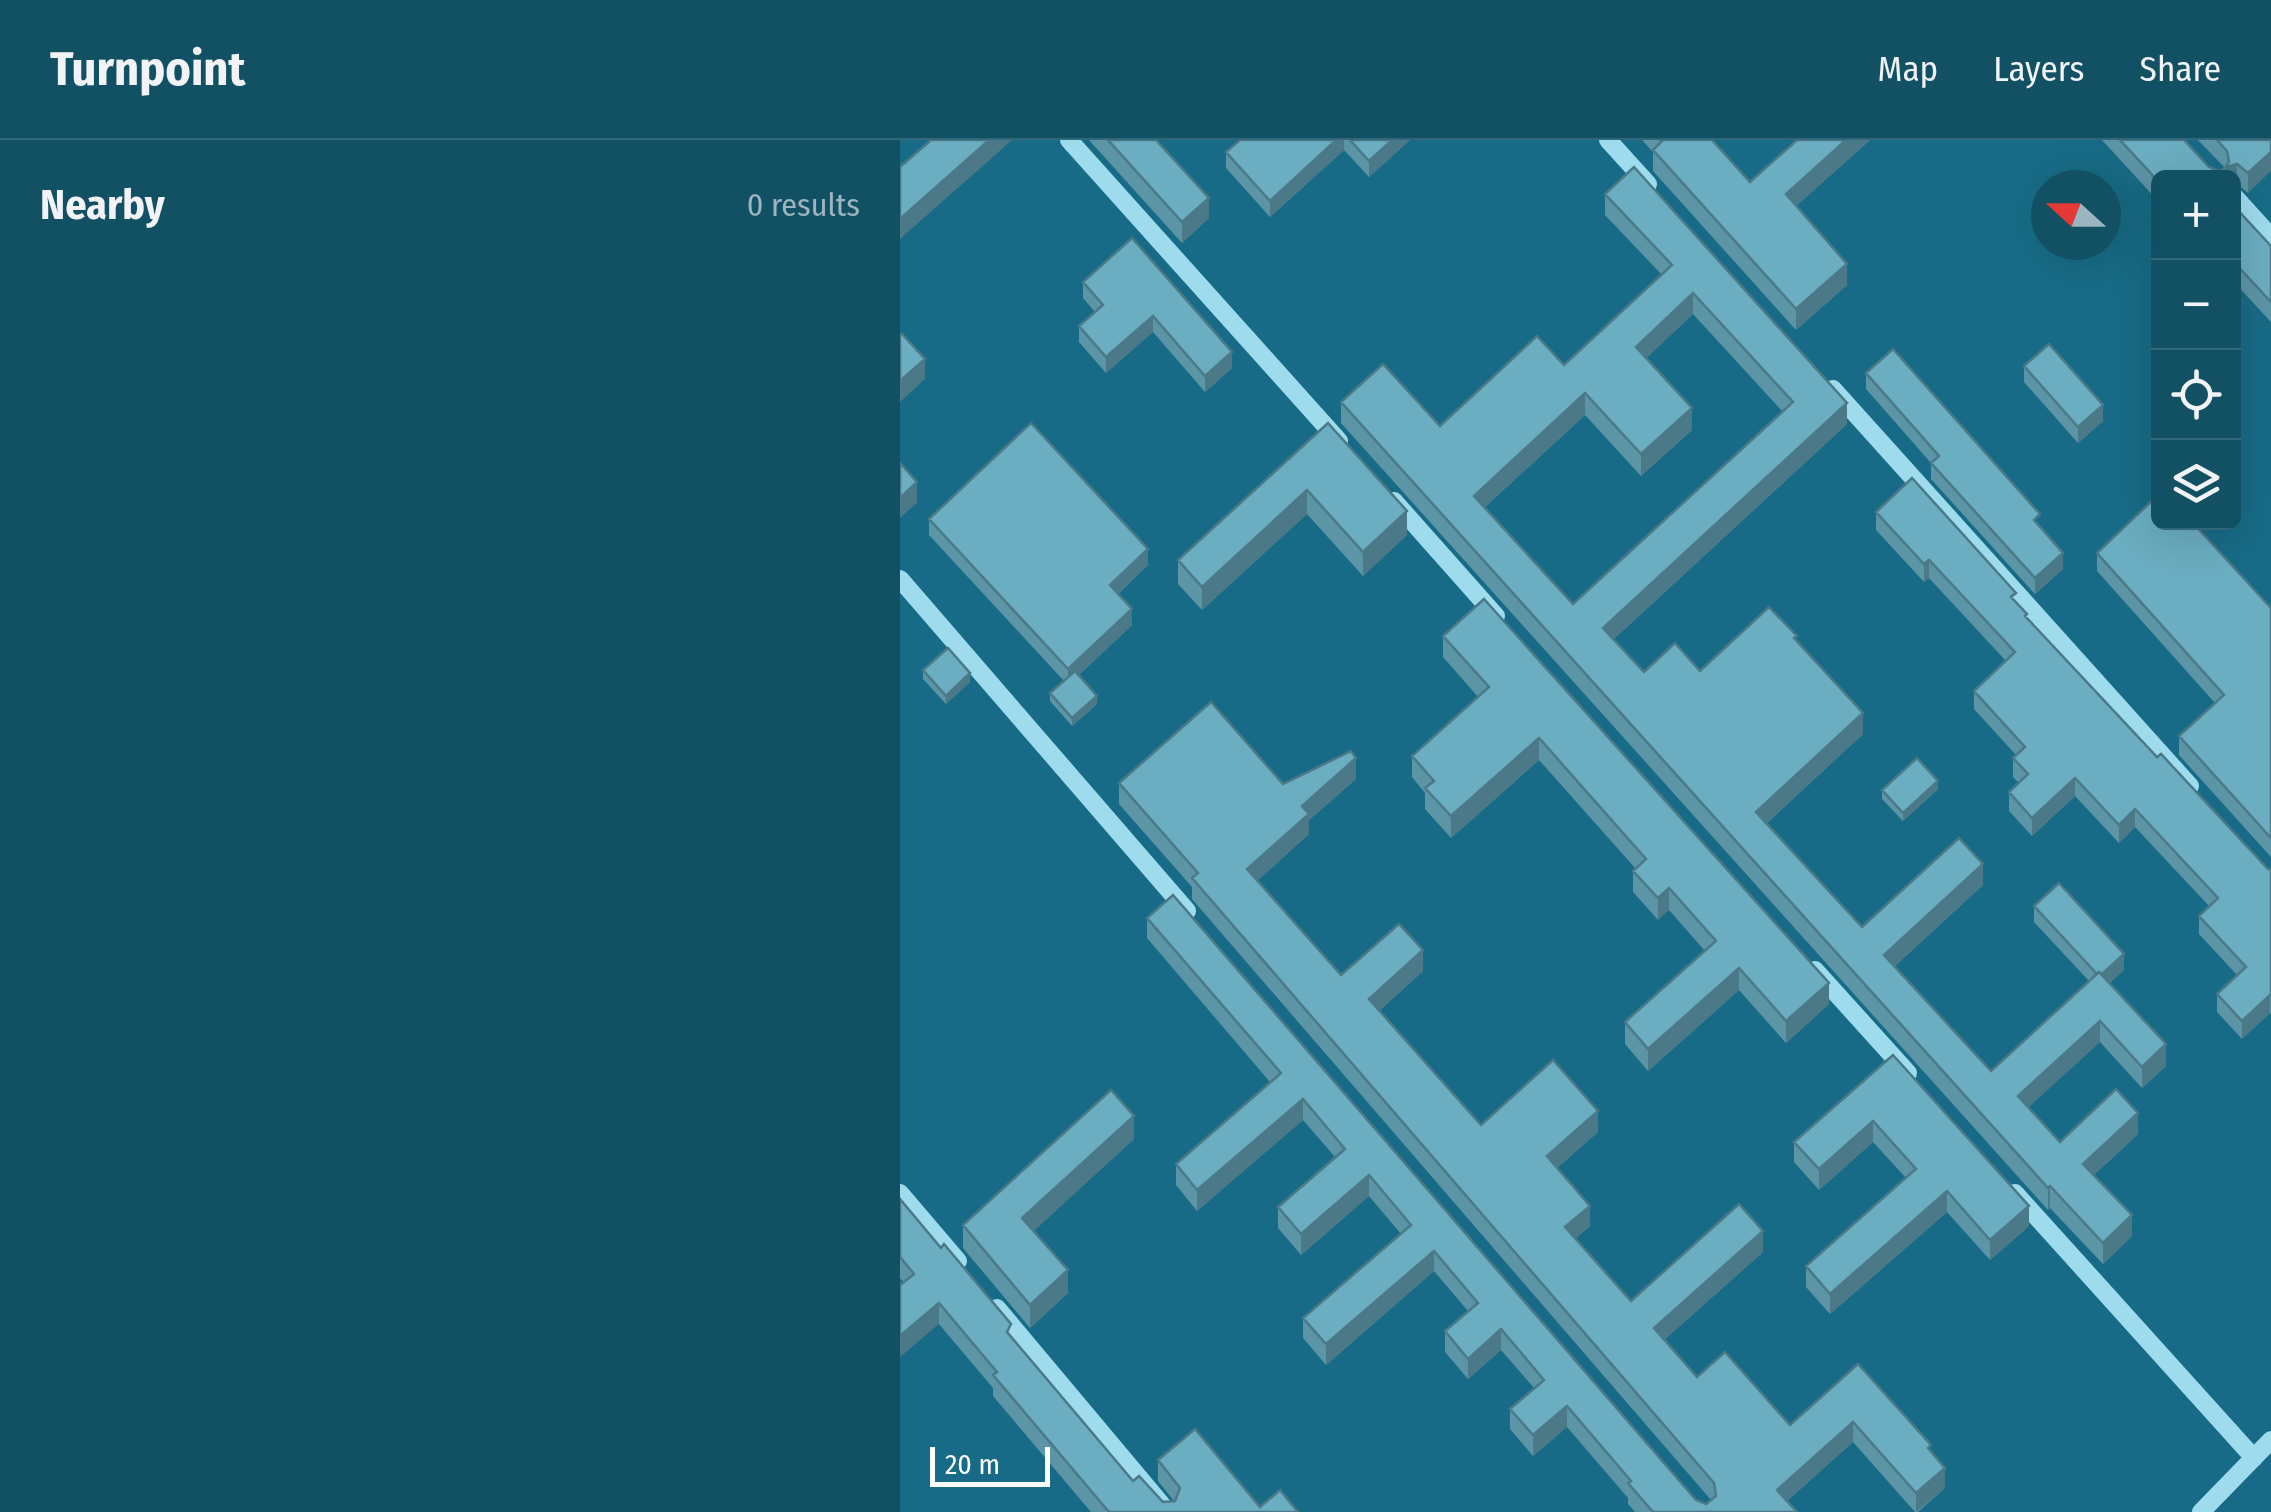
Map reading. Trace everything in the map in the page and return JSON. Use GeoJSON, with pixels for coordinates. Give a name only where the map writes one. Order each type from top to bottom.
{"type":"FeatureCollection","features":[{"type":"Feature","properties":{"kind":"street"},"geometry":{"type":"LineString","coordinates":[[1069,140],[1348,451]]}},
{"type":"Feature","properties":{"kind":"street"},"geometry":{"type":"LineString","coordinates":[[1608,140],[1661,199]]}},
{"type":"Feature","properties":{"kind":"street"},"geometry":{"type":"LineString","coordinates":[[2241,204],[2271,237]]}},
{"type":"Feature","properties":{"kind":"street"},"geometry":{"type":"LineString","coordinates":[[1820,375],[2205,802]]}},
{"type":"Feature","properties":{"kind":"street"},"geometry":{"type":"LineString","coordinates":[[1375,480],[1508,629]]}},
{"type":"Feature","properties":{"kind":"street"},"geometry":{"type":"LineString","coordinates":[[900,578],[1198,925]]}},
{"type":"Feature","properties":{"kind":"street"},"geometry":{"type":"LineString","coordinates":[[1801,954],[1921,1088]]}},
{"type":"Feature","properties":{"kind":"street"},"geometry":{"type":"LineString","coordinates":[[2001,1176],[2254,1458]]}},
{"type":"Feature","properties":{"kind":"street"},"geometry":{"type":"LineString","coordinates":[[900,1193],[964,1269]]}},
{"type":"Feature","properties":{"kind":"street"},"geometry":{"type":"LineString","coordinates":[[989,1299],[1168,1512]]}},
{"type":"Feature","properties":{"kind":"street"},"geometry":{"type":"LineString","coordinates":[[2201,1512],[2271,1440]]}},
{"type":"Feature","properties":{"kind":"building"},"geometry":{"type":"Polygon","coordinates":[[[931,140],[989,140],[900,219],[900,167],[931,140]]]}},
{"type":"Feature","properties":{"kind":"building"},"geometry":{"type":"Polygon","coordinates":[[[1108,140],[1156,140],[1209,198],[1182,222],[1108,140]]]}},
{"type":"Feature","properties":{"kind":"building"},"geometry":{"type":"Polygon","coordinates":[[[1240,140],[1336,140],[1270,201],[1226,152],[1240,140]]]}},
{"type":"Feature","properties":{"kind":"building"},"geometry":{"type":"Polygon","coordinates":[[[1350,140],[1392,140],[1369,161],[1350,140]]]}},
{"type":"Feature","properties":{"kind":"building"},"geometry":{"type":"Polygon","coordinates":[[[1660,140],[1712,140],[1750,182],[1797,140],[1846,140],[1786,194],[1847,264],[1796,309],[1653,150],[1660,140]]]}},
{"type":"Feature","properties":{"kind":"building"},"geometry":{"type":"Polygon","coordinates":[[[2120,140],[2184,140],[2216,170],[2151,170],[2151,173],[2120,140]]]}},
{"type":"Feature","properties":{"kind":"building"},"geometry":{"type":"Polygon","coordinates":[[[2217,140],[2271,140],[2271,152],[2248,173],[2237,164],[2226,167],[2227,151],[2217,140]]]}},
{"type":"Feature","properties":{"kind":"building"},"geometry":{"type":"Polygon","coordinates":[[[1634,167],[1847,403],[1603,628],[1644,672],[1675,643],[1700,671],[1769,607],[1797,636],[1794,638],[1863,713],[1756,812],[1862,927],[1959,838],[1983,864],[1884,955],[1991,1071],[2099,972],[2166,1044],[2142,1067],[2100,1021],[2018,1096],[2060,1142],[2116,1089],[2138,1113],[2083,1164],[2132,1215],[2103,1243],[2048,1188],[1341,402],[1383,364],[1440,426],[1537,336],[1564,365],[1672,265],[1605,194],[1634,167]],[[1693,293],[1636,347],[1692,408],[1641,454],[1585,393],[1474,496],[1573,604],[1793,402],[1693,293]]]}},
{"type":"Feature","properties":{"kind":"building"},"geometry":{"type":"Polygon","coordinates":[[[2241,214],[2271,246],[2271,302],[2241,270],[2241,214]]]}},
{"type":"Feature","properties":{"kind":"building"},"geometry":{"type":"Polygon","coordinates":[[[1132,238],[1232,352],[1205,376],[1153,316],[1106,357],[1079,326],[1103,305],[1083,282],[1132,238]]]}},
{"type":"Feature","properties":{"kind":"building"},"geometry":{"type":"Polygon","coordinates":[[[900,335],[925,359],[900,381],[900,335]]]}},
{"type":"Feature","properties":{"kind":"building"},"geometry":{"type":"Polygon","coordinates":[[[2049,344],[2103,405],[2078,427],[2024,366],[2049,344]]]}},
{"type":"Feature","properties":{"kind":"building"},"geometry":{"type":"Polygon","coordinates":[[[1893,349],[2040,514],[2034,520],[2063,553],[2035,578],[1931,463],[1939,456],[1866,373],[1893,349]]]}},
{"type":"Feature","properties":{"kind":"building"},"geometry":{"type":"Polygon","coordinates":[[[1031,423],[1148,549],[1110,585],[1132,609],[1068,669],[929,519],[1031,423]]]}},
{"type":"Feature","properties":{"kind":"building"},"geometry":{"type":"Polygon","coordinates":[[[1328,423],[1407,511],[1363,552],[1307,490],[1202,587],[1178,560],[1328,423]]]}},
{"type":"Feature","properties":{"kind":"building"},"geometry":{"type":"Polygon","coordinates":[[[900,463],[917,482],[900,498],[900,463]]]}},
{"type":"Feature","properties":{"kind":"building"},"geometry":{"type":"Polygon","coordinates":[[[1912,478],[2016,593],[2011,597],[2025,616],[2157,757],[2161,754],[2271,869],[2271,996],[2242,1021],[2217,994],[2246,967],[2199,916],[2218,898],[2135,809],[2119,825],[2075,778],[2032,818],[2009,792],[2028,774],[2013,758],[2025,747],[1974,691],[2015,652],[1929,560],[1924,564],[1876,512],[1912,478]]]}},
{"type":"Feature","properties":{"kind":"building"},"geometry":{"type":"Polygon","coordinates":[[[2151,502],[2151,530],[2199,530],[2271,608],[2271,838],[2179,736],[2224,695],[2097,553],[2151,502]]]}},
{"type":"Feature","properties":{"kind":"building"},"geometry":{"type":"Polygon","coordinates":[[[1484,599],[1829,983],[1786,1021],[1739,968],[1648,1049],[1625,1022],[1716,941],[1669,888],[1658,898],[1633,871],[1646,859],[1539,738],[1451,816],[1425,788],[1434,781],[1412,756],[1489,687],[1443,636],[1484,599]]]}},
{"type":"Feature","properties":{"kind":"building"},"geometry":{"type":"Polygon","coordinates":[[[948,648],[970,673],[946,696],[923,670],[948,648]]]}},
{"type":"Feature","properties":{"kind":"building"},"geometry":{"type":"Polygon","coordinates":[[[1075,671],[1097,696],[1072,718],[1050,693],[1075,671]]]}},
{"type":"Feature","properties":{"kind":"building"},"geometry":{"type":"Polygon","coordinates":[[[1211,702],[1283,784],[1351,751],[1356,758],[1302,806],[1309,814],[1247,869],[1341,975],[1399,924],[1423,950],[1369,999],[1481,1125],[1553,1060],[1598,1111],[1547,1156],[1590,1206],[1565,1227],[1631,1301],[1739,1204],[1763,1231],[1654,1328],[1697,1377],[1725,1352],[1790,1425],[1858,1364],[1931,1445],[1928,1448],[1945,1468],[1916,1493],[1853,1422],[1777,1490],[1797,1512],[1653,1512],[1567,1406],[1533,1435],[1510,1409],[1544,1380],[1501,1329],[1468,1359],[1445,1331],[1478,1303],[1434,1251],[1326,1344],[1303,1318],[1411,1225],[1369,1175],[1301,1234],[1278,1207],[1345,1149],[1303,1099],[1197,1190],[1176,1164],[1281,1073],[1147,918],[1173,895],[1696,1500],[1706,1504],[1716,1496],[1714,1483],[1192,878],[1198,873],[1119,783],[1211,702]]]}},
{"type":"Feature","properties":{"kind":"building"},"geometry":{"type":"Polygon","coordinates":[[[1917,758],[1938,781],[1903,813],[1882,790],[1917,758]]]}},
{"type":"Feature","properties":{"kind":"building"},"geometry":{"type":"Polygon","coordinates":[[[2059,883],[2124,954],[2102,974],[2097,974],[2034,906],[2059,883]]]}},
{"type":"Feature","properties":{"kind":"building"},"geometry":{"type":"Polygon","coordinates":[[[1893,1055],[2029,1206],[1990,1240],[1947,1191],[1830,1294],[1806,1266],[1916,1169],[1873,1121],[1819,1169],[1794,1142],[1893,1055]]]}},
{"type":"Feature","properties":{"kind":"building"},"geometry":{"type":"Polygon","coordinates":[[[1111,1090],[1134,1116],[1022,1218],[1068,1270],[1030,1305],[963,1225],[1111,1090]]]}},
{"type":"Feature","properties":{"kind":"building"},"geometry":{"type":"Polygon","coordinates":[[[900,1199],[941,1248],[944,1244],[1011,1324],[1007,1332],[1133,1481],[1139,1476],[1163,1502],[1175,1501],[1180,1488],[1158,1460],[1195,1429],[1260,1507],[1280,1490],[1298,1512],[1109,1512],[993,1375],[997,1372],[939,1303],[900,1336],[900,1285],[914,1274],[900,1257],[900,1199]]]}}]}
